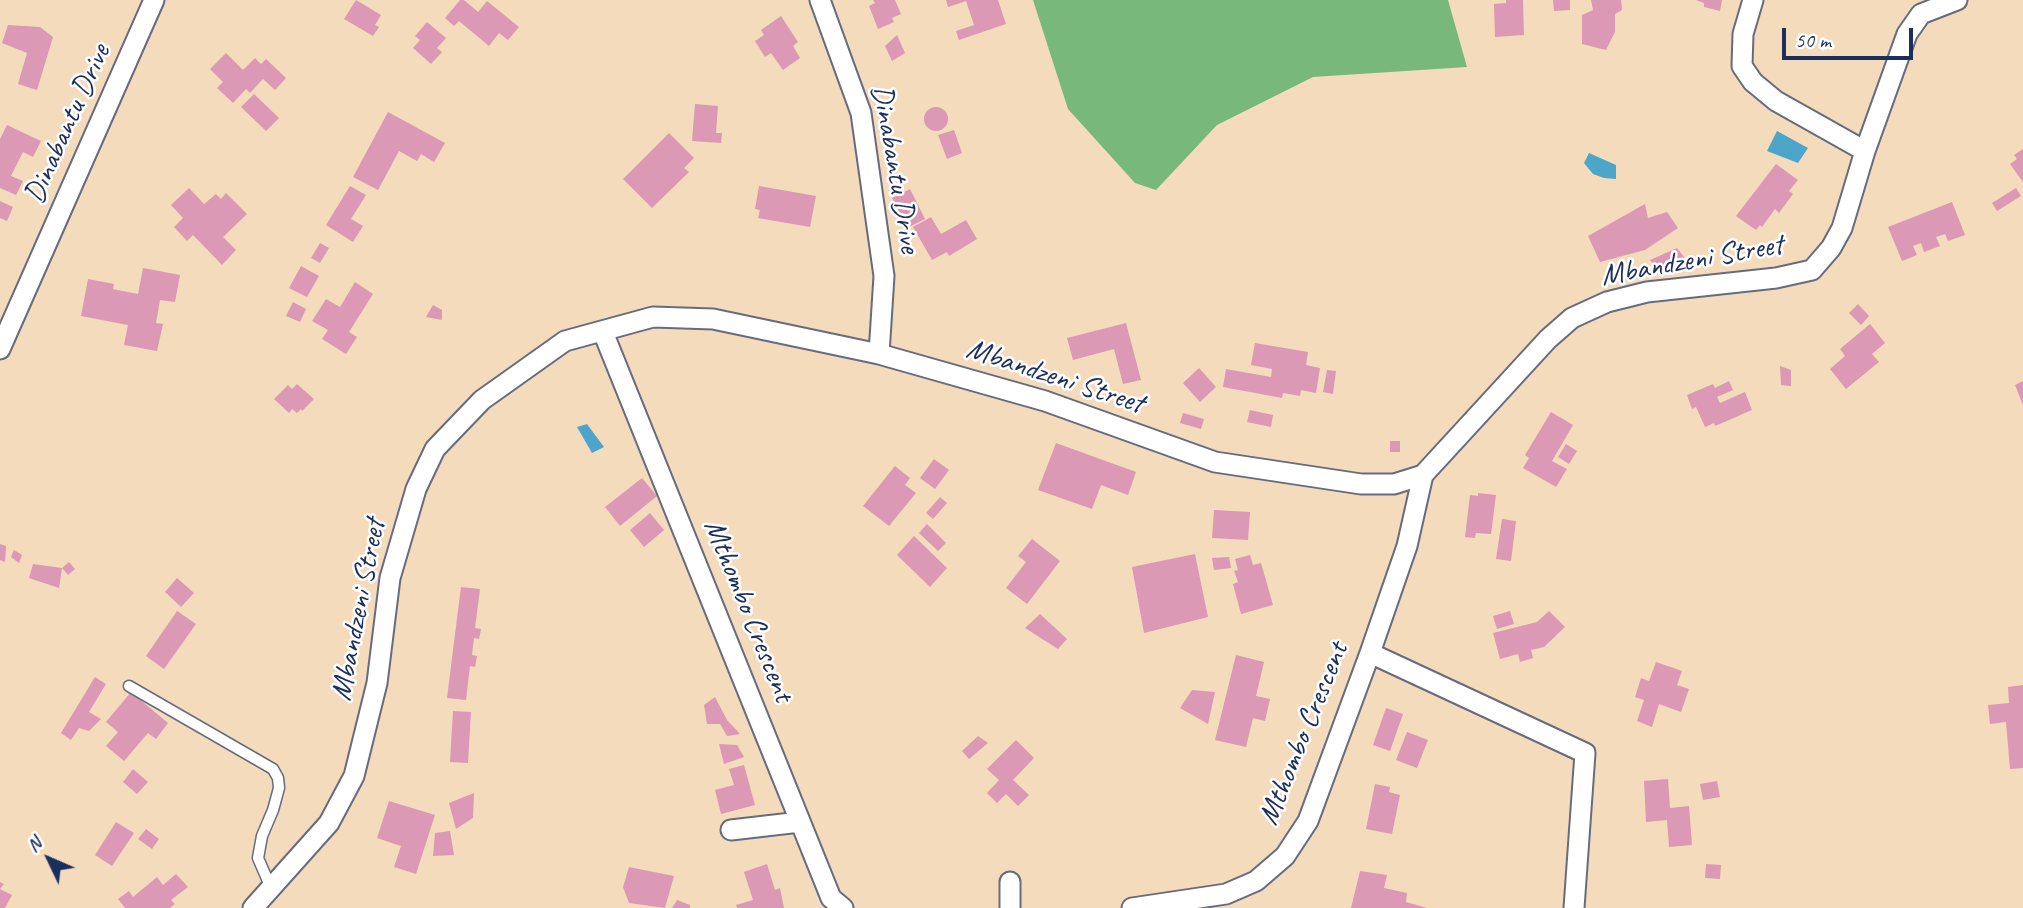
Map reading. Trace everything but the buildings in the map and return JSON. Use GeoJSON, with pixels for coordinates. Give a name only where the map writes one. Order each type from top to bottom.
{"type":"FeatureCollection","features":[{"type":"Feature","properties":{"kind":"street","name":"Dinabantu Drive"},"geometry":{"type":"LineString","coordinates":[[0,349],[154,0]]}},
{"type":"Feature","properties":{"kind":"street","name":"Dinabantu Drive"},"geometry":{"type":"LineString","coordinates":[[820,0],[861,113],[884,276],[879,354]]}},
{"type":"Feature","properties":{"kind":"street"},"geometry":{"type":"LineString","coordinates":[[1753,0],[1743,34],[1742,66],[1753,82],[1776,101],[1866,151]]}},
{"type":"Feature","properties":{"kind":"street","name":"Mbandzeni Street"},"geometry":{"type":"LineString","coordinates":[[253,908],[329,824],[354,776],[377,682],[390,578],[416,489],[435,449],[482,400],[565,341],[653,317],[713,319],[879,354],[1045,401],[1215,462],[1361,484],[1394,484],[1423,475],[1548,339],[1572,318],[1607,302],[1647,292],[1776,278],[1812,270],[1831,248],[1842,228],[1906,34],[1921,14],[1957,0]]}},
{"type":"Feature","properties":{"kind":"street","name":"Mthombo Crescent"},"geometry":{"type":"LineString","coordinates":[[603,332],[831,898],[843,908]]}},
{"type":"Feature","properties":{"kind":"street","name":"Mthombo Crescent"},"geometry":{"type":"LineString","coordinates":[[1132,908],[1226,894],[1256,881],[1285,856],[1308,821],[1370,653],[1407,546],[1423,475]]}},
{"type":"Feature","properties":{"kind":"street"},"geometry":{"type":"LineString","coordinates":[[1370,653],[1585,753],[1574,908]]}},
{"type":"Feature","properties":{"kind":"street"},"geometry":{"type":"LineString","coordinates":[[731,830],[800,822]]}},
{"type":"Feature","properties":{"kind":"street"},"geometry":{"type":"LineString","coordinates":[[1010,881],[1010,908]]}},
{"type":"Feature","properties":{"kind":"lane"},"geometry":{"type":"LineString","coordinates":[[129,686],[273,769],[278,778],[278,788],[273,810],[262,836],[258,858],[271,888]]}},
{"type":"Feature","properties":{"kind":"green space"},"geometry":{"type":"Polygon","coordinates":[[[1033,0],[1448,0],[1467,67],[1313,77],[1217,125],[1156,190],[1135,183],[1068,109],[1033,0]]]}},
{"type":"Feature","properties":{"kind":"water"},"geometry":{"type":"Polygon","coordinates":[[[1777,131],[1808,148],[1798,163],[1767,151],[1777,131]]]}},
{"type":"Feature","properties":{"kind":"water"},"geometry":{"type":"Polygon","coordinates":[[[1589,153],[1616,165],[1616,179],[1593,174],[1584,163],[1589,153]]]}},
{"type":"Feature","properties":{"kind":"water"},"geometry":{"type":"Polygon","coordinates":[[[587,424],[604,447],[592,453],[577,427],[587,424]]]}}]}
